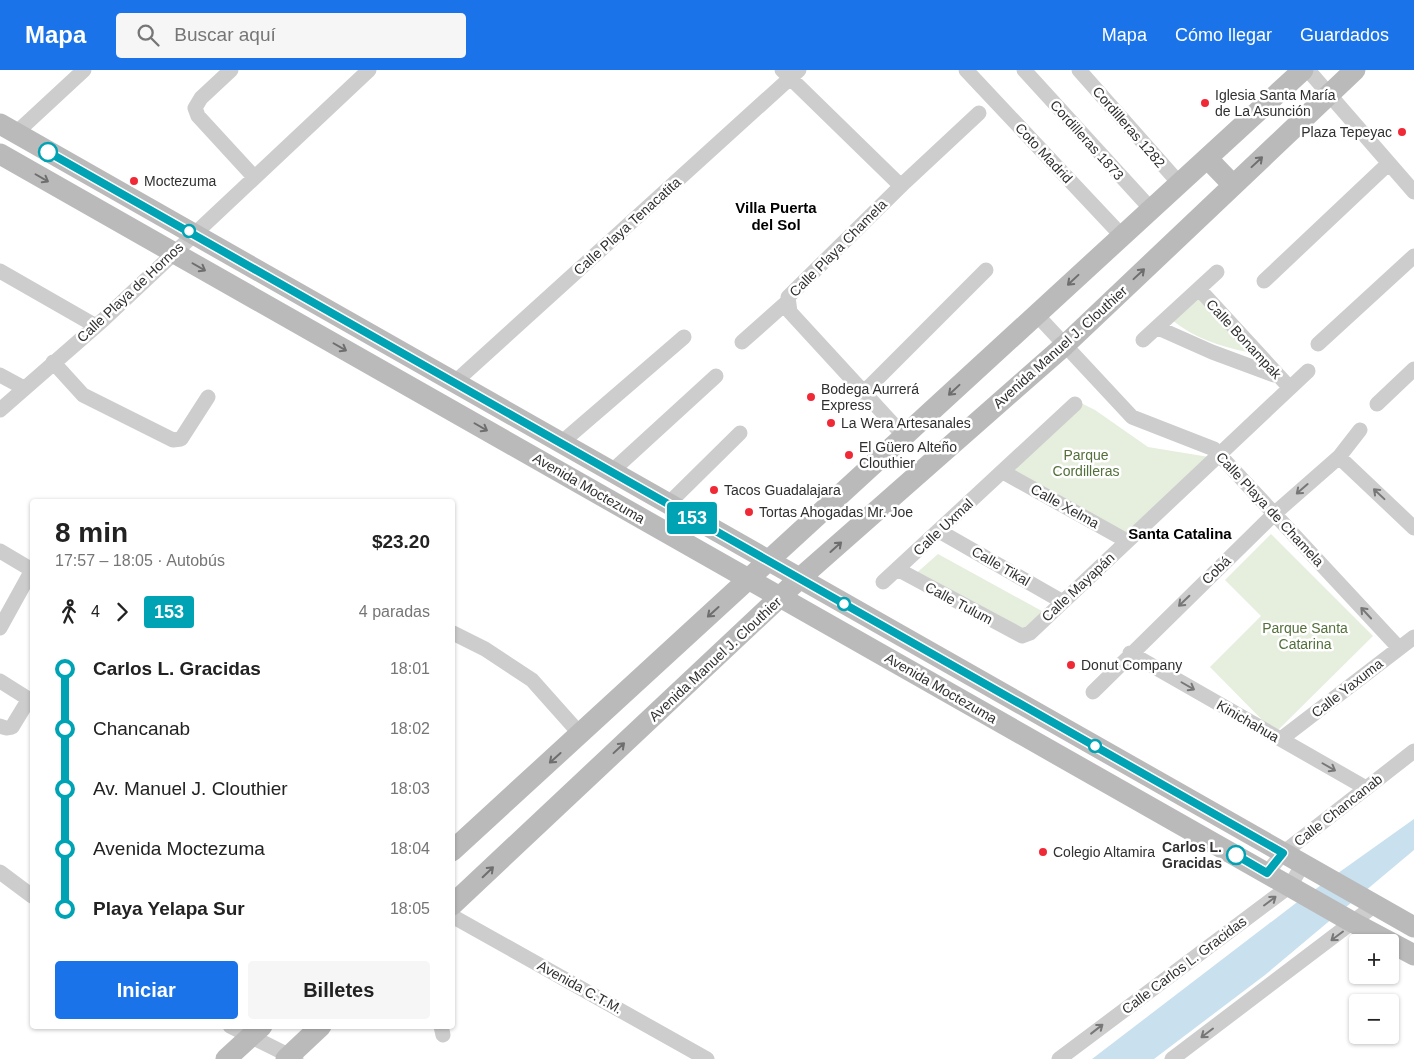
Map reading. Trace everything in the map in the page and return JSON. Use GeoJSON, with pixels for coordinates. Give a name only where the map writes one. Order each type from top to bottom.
{"type":"FeatureCollection","features":[{"type":"Feature","properties":{"kind":"street"},"geometry":{"type":"LineString","coordinates":[[231,70],[197,102],[196,112],[254,177]]}},
{"type":"Feature","properties":{"kind":"street","name":"Calle Playa de Hornos"},"geometry":{"type":"LineString","coordinates":[[0,410],[96,326],[368,70]]}},
{"type":"Feature","properties":{"kind":"street","name":"Coto Madrid"},"geometry":{"type":"LineString","coordinates":[[966,70],[1122,236]]}},
{"type":"Feature","properties":{"kind":"street","name":"Cordilleras 1873"},"geometry":{"type":"LineString","coordinates":[[1024,70],[1151,209]]}},
{"type":"Feature","properties":{"kind":"street","name":"Cordilleras 1282"},"geometry":{"type":"LineString","coordinates":[[1079,70],[1179,184]]}},
{"type":"Feature","properties":{"kind":"street"},"geometry":{"type":"LineString","coordinates":[[455,848],[581,735],[1303,70]]}},
{"type":"Feature","properties":{"kind":"street"},"geometry":{"type":"LineString","coordinates":[[1308,70],[1414,192]]}},
{"type":"Feature","properties":{"kind":"street","name":"Avenida Manuel J. Clouthier"},"geometry":{"type":"LineString","coordinates":[[455,902],[799,579],[1065,344],[1355,70]]}},
{"type":"Feature","properties":{"kind":"street"},"geometry":{"type":"LineString","coordinates":[[8,129],[75,73]]}},
{"type":"Feature","properties":{"kind":"street"},"geometry":{"type":"LineString","coordinates":[[790,73],[900,186]]}},
{"type":"Feature","properties":{"kind":"street","name":"Calle Playa Tenacatita"},"geometry":{"type":"LineString","coordinates":[[455,382],[790,73]]}},
{"type":"Feature","properties":{"kind":"street","name":"Calle Playa Chamela"},"geometry":{"type":"LineString","coordinates":[[904,436],[790,312],[787,302],[790,292],[900,186],[980,113]]}},
{"type":"Feature","properties":{"kind":"street","name":"Avenida Moctezuma"},"geometry":{"type":"LineString","coordinates":[[8,129],[1414,927]]}},
{"type":"Feature","properties":{"kind":"street","name":"Avenida Moctezuma"},"geometry":{"type":"LineString","coordinates":[[0,154],[1414,955]]}},
{"type":"Feature","properties":{"kind":"street"},"geometry":{"type":"LineString","coordinates":[[1207,158],[1233,185]]}},
{"type":"Feature","properties":{"kind":"street"},"geometry":{"type":"LineString","coordinates":[[1264,281],[1388,164]]}},
{"type":"Feature","properties":{"kind":"street"},"geometry":{"type":"LineString","coordinates":[[1318,344],[1414,256]]}},
{"type":"Feature","properties":{"kind":"street"},"geometry":{"type":"LineString","coordinates":[[864,392],[986,270]]}},
{"type":"Feature","properties":{"kind":"street"},"geometry":{"type":"LineString","coordinates":[[0,271],[96,326]]}},
{"type":"Feature","properties":{"kind":"street"},"geometry":{"type":"LineString","coordinates":[[1143,340],[1217,272]]}},
{"type":"Feature","properties":{"kind":"street","name":"Calle Bonampak"},"geometry":{"type":"LineString","coordinates":[[1199,289],[1290,388]]}},
{"type":"Feature","properties":{"kind":"street"},"geometry":{"type":"LineString","coordinates":[[742,342],[787,302]]}},
{"type":"Feature","properties":{"kind":"street","name":"Calle Playa de Chamela"},"geometry":{"type":"LineString","coordinates":[[1036,314],[1132,417],[1214,449],[1220,454],[1399,648]]}},
{"type":"Feature","properties":{"kind":"street"},"geometry":{"type":"LineString","coordinates":[[1158,328],[1212,352],[1279,377]]}},
{"type":"Feature","properties":{"kind":"street"},"geometry":{"type":"LineString","coordinates":[[561,443],[684,337]]}},
{"type":"Feature","properties":{"kind":"street"},"geometry":{"type":"LineString","coordinates":[[53,362],[83,395],[177,441],[208,397]]}},
{"type":"Feature","properties":{"kind":"street"},"geometry":{"type":"LineString","coordinates":[[1377,404],[1414,369]]}},
{"type":"Feature","properties":{"kind":"street","name":"Calle Mayapán"},"geometry":{"type":"LineString","coordinates":[[1022,636],[1030,633],[1308,371]]}},
{"type":"Feature","properties":{"kind":"street"},"geometry":{"type":"LineString","coordinates":[[0,375],[24,388]]}},
{"type":"Feature","properties":{"kind":"street"},"geometry":{"type":"LineString","coordinates":[[611,472],[716,376]]}},
{"type":"Feature","properties":{"kind":"street","name":"Calle Uxmal"},"geometry":{"type":"LineString","coordinates":[[883,582],[1075,404]]}},
{"type":"Feature","properties":{"kind":"street","name":"Cobá"},"geometry":{"type":"LineString","coordinates":[[1093,692],[1130,653],[1274,514],[1339,457],[1360,430]]}},
{"type":"Feature","properties":{"kind":"street"},"geometry":{"type":"LineString","coordinates":[[668,504],[740,433]]}},
{"type":"Feature","properties":{"kind":"street"},"geometry":{"type":"LineString","coordinates":[[1339,457],[1414,528]]}},
{"type":"Feature","properties":{"kind":"street","name":"Calle Xelma"},"geometry":{"type":"LineString","coordinates":[[1002,472],[1127,541]]}},
{"type":"Feature","properties":{"kind":"street","name":"Calle Tikal"},"geometry":{"type":"LineString","coordinates":[[939,530],[1062,602]]}},
{"type":"Feature","properties":{"kind":"street"},"geometry":{"type":"LineString","coordinates":[[0,551],[30,569]]}},
{"type":"Feature","properties":{"kind":"street","name":"Calle Tulum"},"geometry":{"type":"LineString","coordinates":[[898,569],[1022,636]]}},
{"type":"Feature","properties":{"kind":"street"},"geometry":{"type":"LineString","coordinates":[[0,628],[30,574]]}},
{"type":"Feature","properties":{"kind":"street"},"geometry":{"type":"LineString","coordinates":[[455,633],[485,649],[532,680],[581,735]]}},
{"type":"Feature","properties":{"kind":"street","name":"Calle Yaxuma"},"geometry":{"type":"LineString","coordinates":[[1281,739],[1414,637]]}},
{"type":"Feature","properties":{"kind":"street","name":"Kinichahua"},"geometry":{"type":"LineString","coordinates":[[1130,653],[1366,788]]}},
{"type":"Feature","properties":{"kind":"street"},"geometry":{"type":"LineString","coordinates":[[0,680],[27,698],[22,711],[5,727]]}},
{"type":"Feature","properties":{"kind":"street","name":"Calle Chancanab"},"geometry":{"type":"LineString","coordinates":[[1267,873],[1283,853],[1414,751]]}},
{"type":"Feature","properties":{"kind":"street","name":"Calle Carlos L. Gracidas"},"geometry":{"type":"LineString","coordinates":[[1059,1059],[1297,890],[1303,864]]}},
{"type":"Feature","properties":{"kind":"street"},"geometry":{"type":"LineString","coordinates":[[3,881],[30,895]]}},
{"type":"Feature","properties":{"kind":"street"},"geometry":{"type":"LineString","coordinates":[[1172,1059],[1348,919],[1371,903]]}},
{"type":"Feature","properties":{"kind":"street","name":"Avenida C.T.M."},"geometry":{"type":"LineString","coordinates":[[455,918],[698,1057]]}},
{"type":"Feature","properties":{"kind":"street"},"geometry":{"type":"LineString","coordinates":[[226,1059],[256,1031],[291,1058],[318,1029]]}},
{"type":"Feature","properties":{"kind":"green space"},"geometry":{"type":"Polygon","coordinates":[[[1198,295],[1247,352],[1207,341],[1189,332],[1172,320],[1198,295]]]}},
{"type":"Feature","properties":{"kind":"green space","name":"Parque Cordilleras"},"geometry":{"type":"Polygon","coordinates":[[[1081,403],[1095,410],[1148,447],[1215,458],[1127,541],[1003,472],[1081,403]]]}},
{"type":"Feature","properties":{"kind":"green space","name":"Parque Santa Catarina"},"geometry":{"type":"Polygon","coordinates":[[[1271,534],[1373,636],[1275,733],[1210,667],[1261,616],[1225,580],[1271,534]]]}},
{"type":"Feature","properties":{"kind":"green space"},"geometry":{"type":"Polygon","coordinates":[[[938,554],[1049,615],[1022,636],[912,577],[938,554]]]}},
{"type":"Feature","properties":{"kind":"water"},"geometry":{"type":"Polygon","coordinates":[[[1414,819],[1414,850],[1265,975],[1154,1059],[1092,1059],[1296,903],[1414,819]]]}},
{"type":"Feature","properties":{"kind":"bus line","name":"153"},"geometry":{"type":"LineString","coordinates":[[48,152],[1283,853],[1267,873],[1236,855]]}},
{"type":"Feature","properties":{"kind":"place","name":"Iglesia Santa María de La Asunción"},"geometry":{"type":"Point","coordinates":[1205,103]}},
{"type":"Feature","properties":{"kind":"place","name":"Plaza Tepeyac"},"geometry":{"type":"Point","coordinates":[1402,132]}},
{"type":"Feature","properties":{"kind":"place","name":"Moctezuma"},"geometry":{"type":"Point","coordinates":[134,181]}},
{"type":"Feature","properties":{"kind":"place","name":"Bodega Aurrerá Express"},"geometry":{"type":"Point","coordinates":[811,397]}},
{"type":"Feature","properties":{"kind":"place","name":"La Wera Artesanales"},"geometry":{"type":"Point","coordinates":[831,423]}},
{"type":"Feature","properties":{"kind":"place","name":"El Güero Alteño Clouthier"},"geometry":{"type":"Point","coordinates":[849,455]}},
{"type":"Feature","properties":{"kind":"place","name":"Tacos Guadalajara"},"geometry":{"type":"Point","coordinates":[714,490]}},
{"type":"Feature","properties":{"kind":"place","name":"Tortas Ahogadas Mr. Joe"},"geometry":{"type":"Point","coordinates":[749,512]}},
{"type":"Feature","properties":{"kind":"place","name":"Donut Company"},"geometry":{"type":"Point","coordinates":[1071,665]}},
{"type":"Feature","properties":{"kind":"place","name":"Colegio Altamira"},"geometry":{"type":"Point","coordinates":[1043,852]}},
{"type":"Feature","properties":{"kind":"place","name":"Carlos L. Gracidas"},"geometry":{"type":"Point","coordinates":[1236,855]}},
{"type":"Feature","properties":{"kind":"district","name":"Villa Puerta del Sol"},"geometry":{"type":"Point","coordinates":[776,216]}},
{"type":"Feature","properties":{"kind":"district","name":"Santa Catalina"},"geometry":{"type":"Point","coordinates":[1180,533]}}]}
